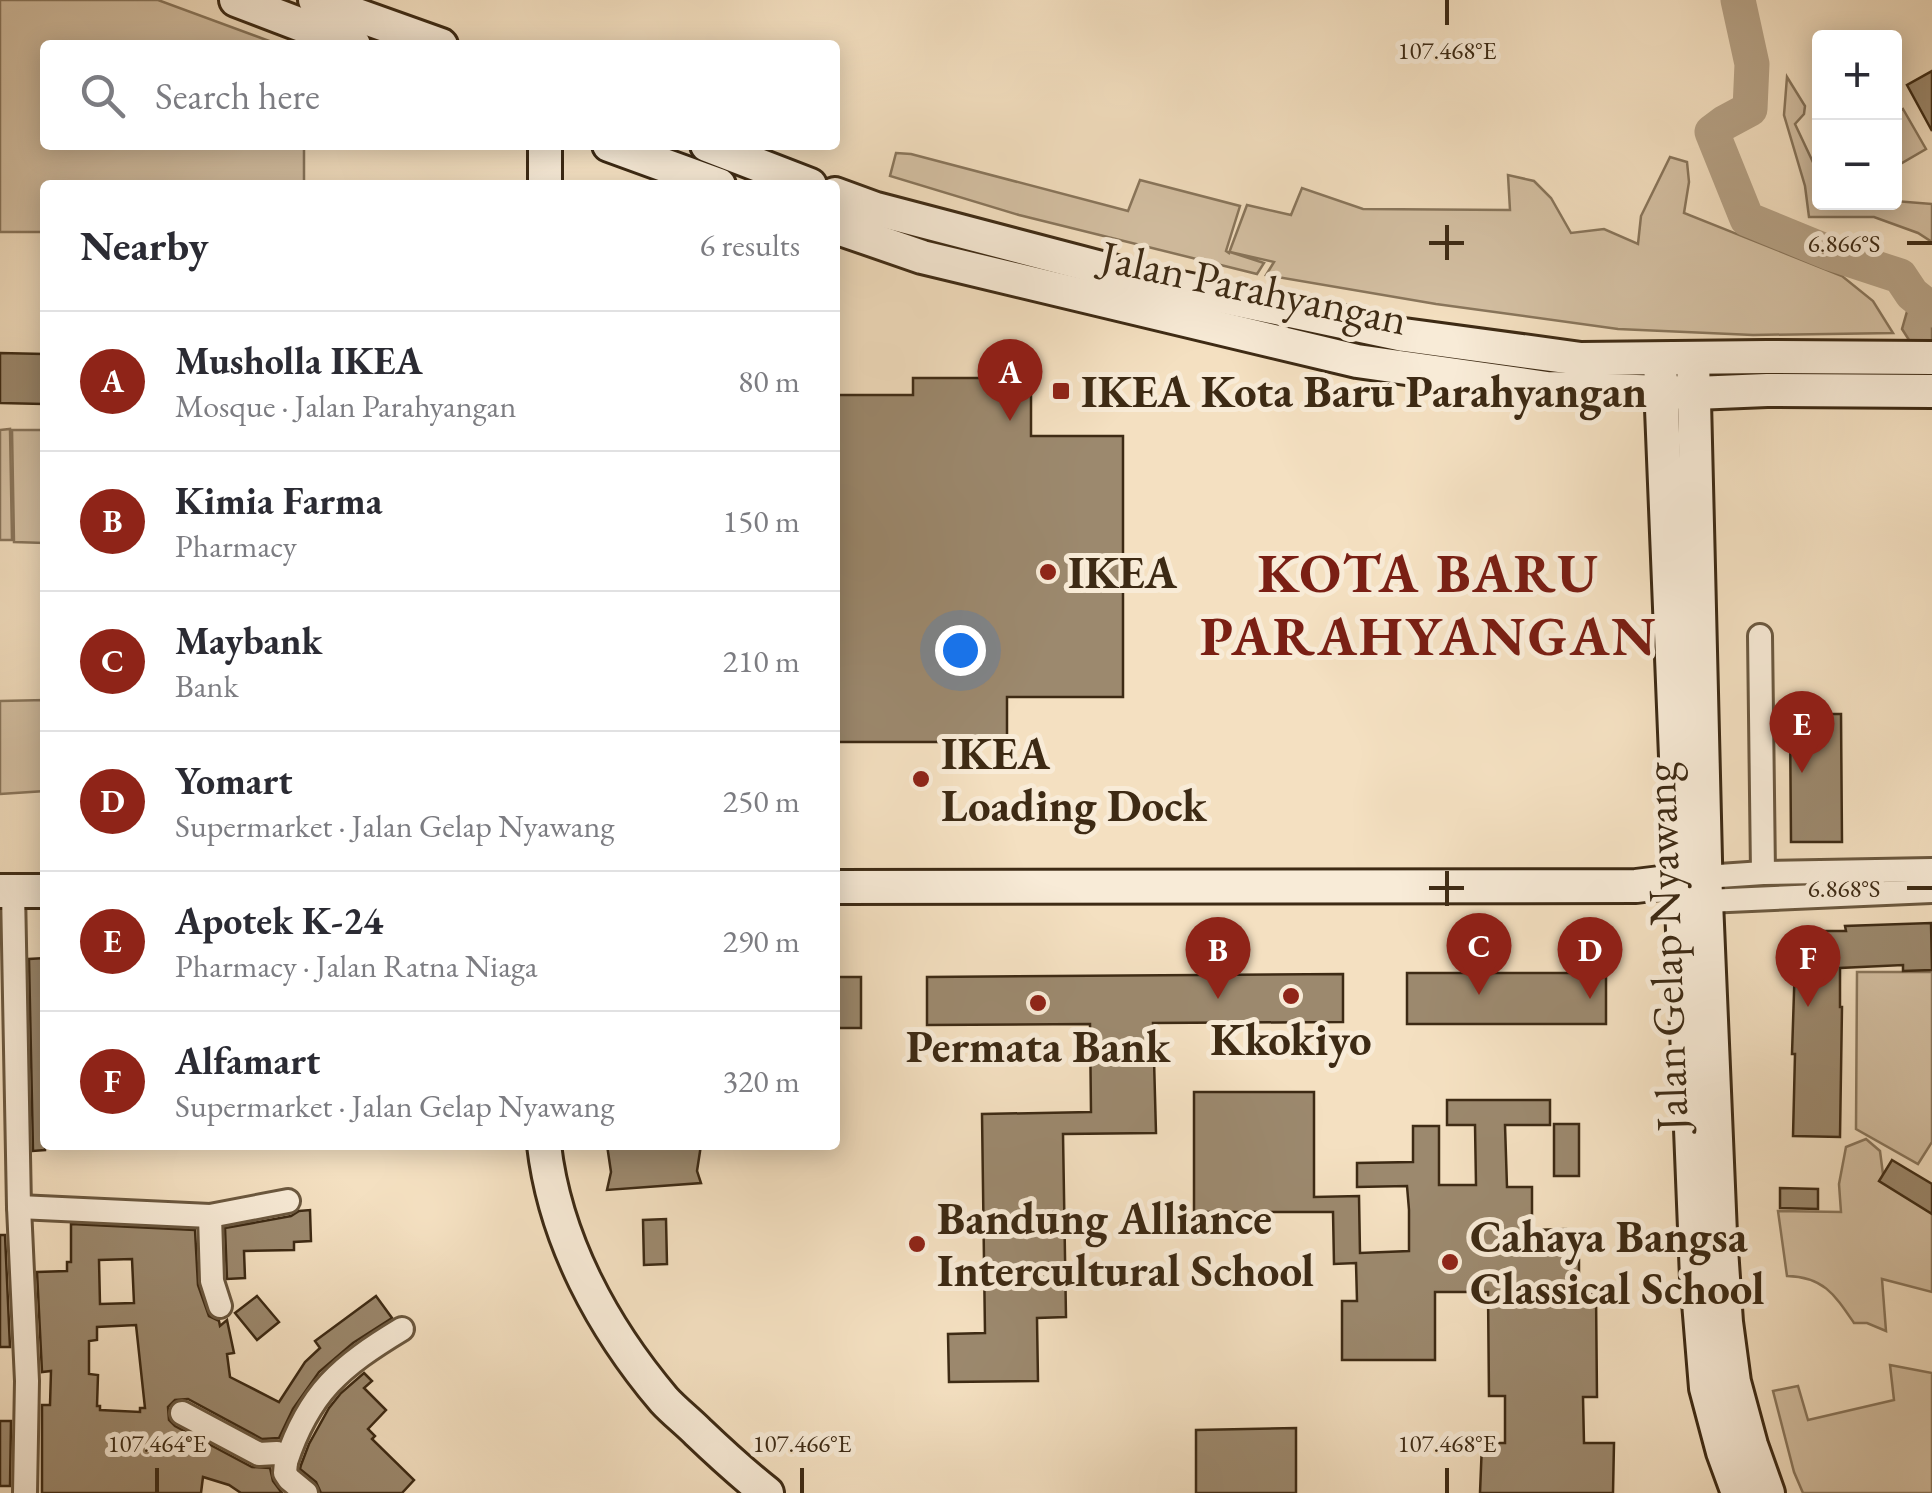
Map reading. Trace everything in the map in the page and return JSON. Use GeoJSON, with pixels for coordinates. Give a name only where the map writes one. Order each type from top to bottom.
{"type":"FeatureCollection","features":[{"type":"Feature","properties":{"kind":"street"},"geometry":{"type":"LineString","coordinates":[[236,0],[341,40]]}},
{"type":"Feature","properties":{"kind":"street"},"geometry":{"type":"LineString","coordinates":[[315,0],[427,40]]}},
{"type":"Feature","properties":{"kind":"street"},"geometry":{"type":"LineString","coordinates":[[545,150],[545,180]]}},
{"type":"Feature","properties":{"kind":"street"},"geometry":{"type":"LineString","coordinates":[[623,150],[706,180]]}},
{"type":"Feature","properties":{"kind":"street"},"geometry":{"type":"LineString","coordinates":[[720,150],[797,180]]}},
{"type":"Feature","properties":{"kind":"street","name":"Jalan Parahyangan"},"geometry":{"type":"LineString","coordinates":[[840,200],[859,224],[922,257],[1358,361],[1547,388],[1661,376],[1693,359],[1932,358]]}},
{"type":"Feature","properties":{"kind":"street"},"geometry":{"type":"LineString","coordinates":[[1693,359],[1695,393]]}},
{"type":"Feature","properties":{"kind":"street","name":"Jalan Parahyangan"},"geometry":{"type":"LineString","coordinates":[[1661,376],[1695,393],[1932,391]]}},
{"type":"Feature","properties":{"kind":"street","name":"Jalan Gelap Nyawang"},"geometry":{"type":"LineString","coordinates":[[1661,376],[1693,890],[1726,1322],[1734,1382],[1768,1493]]}},
{"type":"Feature","properties":{"kind":"street","name":"Jalan Gelap Nyawang"},"geometry":{"type":"LineString","coordinates":[[1695,393],[1695,1233],[1706,1388],[1738,1493]]}},
{"type":"Feature","properties":{"kind":"street"},"geometry":{"type":"LineString","coordinates":[[1760,636],[1762,873]]}},
{"type":"Feature","properties":{"kind":"street"},"geometry":{"type":"LineString","coordinates":[[1693,890],[1762,873],[1932,870]]}},
{"type":"Feature","properties":{"kind":"street"},"geometry":{"type":"LineString","coordinates":[[840,887],[1636,886],[1693,890],[1932,891]]}},
{"type":"Feature","properties":{"kind":"street"},"geometry":{"type":"LineString","coordinates":[[19,891],[20,1207],[27,1382],[25,1493]]}},
{"type":"Feature","properties":{"kind":"street"},"geometry":{"type":"LineString","coordinates":[[545,1150],[556,1205],[570,1247],[600,1313],[665,1402],[767,1493]]}},
{"type":"Feature","properties":{"kind":"street"},"geometry":{"type":"LineString","coordinates":[[20,1207],[210,1216],[288,1201]]}},
{"type":"Feature","properties":{"kind":"street"},"geometry":{"type":"LineString","coordinates":[[210,1216],[212,1281],[220,1306]]}},
{"type":"Feature","properties":{"kind":"street"},"geometry":{"type":"LineString","coordinates":[[306,1493],[285,1473],[306,1413],[341,1370],[402,1330]]}},
{"type":"Feature","properties":{"kind":"street"},"geometry":{"type":"LineString","coordinates":[[182,1413],[259,1454],[278,1453],[286,1462]]}},
{"type":"Feature","properties":{"kind":"shaded area"},"geometry":{"type":"Polygon","coordinates":[[[0,0],[158,0],[266,40],[40,40],[40,150],[304,150],[304,180],[40,180],[40,232],[0,232],[0,0]]]}},
{"type":"Feature","properties":{"kind":"shaded area"},"geometry":{"type":"Polygon","coordinates":[[[1787,77],[1805,106],[1804,114],[1795,124],[1812,160],[1812,210],[1902,210],[1902,202],[1932,204],[1932,242],[1874,217],[1809,217],[1805,186],[1784,115],[1787,77]]]}},
{"type":"Feature","properties":{"kind":"shaded area"},"geometry":{"type":"Polygon","coordinates":[[[1902,110],[1926,149],[1902,163],[1902,120],[1902,110]]]}},
{"type":"Feature","properties":{"kind":"shaded area"},"geometry":{"type":"Polygon","coordinates":[[[896,153],[1128,211],[1140,180],[1240,206],[1226,251],[1229,253],[1247,205],[1291,215],[1302,188],[1363,209],[1510,210],[1508,175],[1534,181],[1551,198],[1571,233],[1604,229],[1638,244],[1641,216],[1670,157],[1687,162],[1689,182],[1684,213],[1842,276],[1873,301],[1893,333],[1753,335],[1618,329],[1266,275],[1274,262],[1230,252],[1264,263],[1257,274],[1019,215],[890,176],[896,153]]]}},
{"type":"Feature","properties":{"kind":"shaded area"},"geometry":{"type":"Polygon","coordinates":[[[1927,287],[1932,290],[1932,376],[1902,329],[1912,294],[1927,287]]]}},
{"type":"Feature","properties":{"kind":"shaded area"},"geometry":{"type":"Polygon","coordinates":[[[10,429],[12,540],[0,540],[0,430],[10,429]]]}},
{"type":"Feature","properties":{"kind":"shaded area"},"geometry":{"type":"Polygon","coordinates":[[[12,430],[40,430],[40,543],[14,542],[12,430]]]}},
{"type":"Feature","properties":{"kind":"shaded area"},"geometry":{"type":"Polygon","coordinates":[[[40,700],[40,791],[0,794],[0,701],[40,700]]]}},
{"type":"Feature","properties":{"kind":"shaded area"},"geometry":{"type":"Polygon","coordinates":[[[1857,972],[1932,972],[1932,1142],[1918,1164],[1856,1129],[1857,972]]]}},
{"type":"Feature","properties":{"kind":"shaded area"},"geometry":{"type":"Polygon","coordinates":[[[1866,1139],[1880,1151],[1884,1182],[1932,1211],[1932,1292],[1882,1279],[1886,1331],[1867,1323],[1854,1323],[1834,1296],[1819,1284],[1787,1276],[1778,1211],[1841,1212],[1839,1184],[1846,1147],[1866,1139]]]}},
{"type":"Feature","properties":{"kind":"shaded area"},"geometry":{"type":"Polygon","coordinates":[[[1890,1365],[1932,1373],[1932,1493],[1803,1493],[1773,1391],[1798,1386],[1808,1420],[1894,1400],[1890,1365]]]}},
{"type":"Feature","properties":{"kind":"building"},"geometry":{"type":"Polygon","coordinates":[[[1932,71],[1932,131],[1907,85],[1932,71]]]}},
{"type":"Feature","properties":{"kind":"building"},"geometry":{"type":"Polygon","coordinates":[[[0,353],[40,354],[40,404],[0,403],[0,353]]]}},
{"type":"Feature","properties":{"kind":"building"},"geometry":{"type":"Polygon","coordinates":[[[913,378],[1031,378],[1031,436],[1123,436],[1123,697],[1007,697],[1007,742],[840,742],[840,395],[913,395],[913,378]]]}},
{"type":"Feature","properties":{"kind":"building"},"geometry":{"type":"Polygon","coordinates":[[[1790,714],[1841,714],[1842,842],[1791,842],[1790,714]]]}},
{"type":"Feature","properties":{"kind":"building"},"geometry":{"type":"Polygon","coordinates":[[[1931,923],[1932,970],[1903,971],[1903,965],[1840,968],[1840,1137],[1793,1136],[1796,931],[1931,923]]]}},
{"type":"Feature","properties":{"kind":"building"},"geometry":{"type":"Polygon","coordinates":[[[40,958],[40,1150],[45,1150],[33,1151],[29,959],[40,958]]]}},
{"type":"Feature","properties":{"kind":"building"},"geometry":{"type":"Polygon","coordinates":[[[1407,973],[1606,973],[1606,1024],[1407,1024],[1407,973]]]}},
{"type":"Feature","properties":{"kind":"building"},"geometry":{"type":"Polygon","coordinates":[[[1343,974],[1343,1022],[1153,1023],[1156,1133],[1063,1134],[1066,1317],[1037,1318],[1038,1381],[949,1382],[948,1334],[985,1333],[982,1114],[1091,1112],[1090,1024],[927,1025],[927,977],[1343,974]]]}},
{"type":"Feature","properties":{"kind":"building"},"geometry":{"type":"Polygon","coordinates":[[[840,977],[861,977],[861,1028],[840,1028],[840,977]]]}},
{"type":"Feature","properties":{"kind":"building"},"geometry":{"type":"Polygon","coordinates":[[[1194,1092],[1314,1092],[1314,1197],[1359,1196],[1360,1253],[1409,1251],[1409,1210],[1407,1186],[1357,1187],[1357,1163],[1413,1162],[1413,1126],[1439,1126],[1439,1185],[1476,1185],[1475,1125],[1447,1125],[1447,1100],[1550,1100],[1550,1125],[1505,1125],[1507,1187],[1532,1187],[1532,1230],[1566,1229],[1567,1260],[1579,1260],[1579,1293],[1596,1293],[1597,1397],[1583,1397],[1584,1443],[1614,1443],[1613,1493],[1480,1493],[1482,1443],[1505,1443],[1505,1396],[1489,1396],[1488,1292],[1435,1292],[1435,1360],[1342,1360],[1342,1301],[1357,1301],[1356,1263],[1334,1264],[1333,1212],[1194,1212],[1194,1092]]]}},
{"type":"Feature","properties":{"kind":"building"},"geometry":{"type":"Polygon","coordinates":[[[1554,1124],[1579,1124],[1579,1176],[1554,1176],[1554,1124]]]}},
{"type":"Feature","properties":{"kind":"building"},"geometry":{"type":"Polygon","coordinates":[[[608,1150],[700,1150],[697,1171],[701,1183],[607,1190],[611,1172],[608,1150]]]}},
{"type":"Feature","properties":{"kind":"building"},"geometry":{"type":"Polygon","coordinates":[[[1892,1160],[1932,1184],[1932,1214],[1879,1181],[1892,1160]]]}},
{"type":"Feature","properties":{"kind":"building"},"geometry":{"type":"Polygon","coordinates":[[[1780,1188],[1818,1189],[1818,1209],[1780,1208],[1780,1188]]]}},
{"type":"Feature","properties":{"kind":"building"},"geometry":{"type":"Polygon","coordinates":[[[310,1210],[311,1241],[294,1242],[294,1250],[244,1251],[245,1278],[227,1279],[225,1228],[310,1210]]]}},
{"type":"Feature","properties":{"kind":"building"},"geometry":{"type":"Polygon","coordinates":[[[666,1219],[667,1264],[644,1265],[643,1220],[666,1219]]]}},
{"type":"Feature","properties":{"kind":"building"},"geometry":{"type":"Polygon","coordinates":[[[71,1224],[195,1230],[198,1285],[209,1316],[219,1321],[220,1326],[227,1320],[234,1353],[227,1354],[230,1377],[279,1402],[305,1362],[320,1348],[315,1341],[376,1296],[392,1318],[353,1343],[319,1372],[293,1409],[279,1438],[262,1439],[188,1399],[175,1400],[168,1407],[169,1420],[175,1426],[252,1467],[270,1468],[282,1493],[241,1493],[203,1477],[201,1493],[42,1493],[42,1405],[50,1405],[51,1371],[42,1372],[37,1272],[67,1271],[67,1262],[71,1262],[71,1224]],[[132,1259],[99,1260],[100,1304],[134,1303],[132,1259]],[[136,1325],[97,1327],[97,1340],[89,1341],[89,1374],[98,1375],[100,1410],[140,1412],[140,1408],[145,1408],[136,1325]]]}},
{"type":"Feature","properties":{"kind":"building"},"geometry":{"type":"Polygon","coordinates":[[[0,1235],[5,1235],[10,1347],[0,1347],[0,1235]]]}},
{"type":"Feature","properties":{"kind":"building"},"geometry":{"type":"Polygon","coordinates":[[[257,1296],[279,1322],[257,1340],[235,1313],[257,1296]]]}},
{"type":"Feature","properties":{"kind":"building"},"geometry":{"type":"Polygon","coordinates":[[[364,1373],[372,1381],[364,1388],[386,1410],[368,1429],[375,1436],[372,1439],[414,1480],[402,1493],[321,1493],[316,1482],[300,1469],[301,1465],[329,1408],[364,1373]]]}},
{"type":"Feature","properties":{"kind":"building"},"geometry":{"type":"Polygon","coordinates":[[[0,1421],[11,1421],[10,1486],[0,1486],[0,1421]]]}},
{"type":"Feature","properties":{"kind":"building"},"geometry":{"type":"Polygon","coordinates":[[[1296,1428],[1296,1493],[1196,1493],[1196,1430],[1296,1428]]]}},
{"type":"Feature","properties":{"kind":"waterway"},"geometry":{"type":"LineString","coordinates":[[1738,0],[1752,64],[1750,109],[1712,132],[1747,219],[1900,276],[1912,294],[1932,310]]}},
{"type":"Feature","properties":{"kind":"place","name":"IKEA Kota Baru Parahyangan"},"geometry":{"type":"Point","coordinates":[1061,391]}},
{"type":"Feature","properties":{"kind":"place","name":"Musholla IKEA"},"geometry":{"type":"Point","coordinates":[1010,421]}},
{"type":"Feature","properties":{"kind":"place","name":"IKEA"},"geometry":{"type":"Point","coordinates":[1048,572]}},
{"type":"Feature","properties":{"kind":"place","name":"Apotek K-24"},"geometry":{"type":"Point","coordinates":[1802,773]}},
{"type":"Feature","properties":{"kind":"place","name":"IKEA Loading Dock"},"geometry":{"type":"Point","coordinates":[921,779]}},
{"type":"Feature","properties":{"kind":"place","name":"Maybank"},"geometry":{"type":"Point","coordinates":[1479,995]}},
{"type":"Feature","properties":{"kind":"place","name":"Kkokiyo"},"geometry":{"type":"Point","coordinates":[1291,996]}},
{"type":"Feature","properties":{"kind":"place","name":"Kimia Farma"},"geometry":{"type":"Point","coordinates":[1218,999]}},
{"type":"Feature","properties":{"kind":"place","name":"Yomart"},"geometry":{"type":"Point","coordinates":[1590,999]}},
{"type":"Feature","properties":{"kind":"place","name":"Permata Bank"},"geometry":{"type":"Point","coordinates":[1038,1003]}},
{"type":"Feature","properties":{"kind":"place","name":"Alfamart"},"geometry":{"type":"Point","coordinates":[1808,1007]}},
{"type":"Feature","properties":{"kind":"place","name":"Bandung Alliance Intercultural School"},"geometry":{"type":"Point","coordinates":[917,1244]}},
{"type":"Feature","properties":{"kind":"place","name":"Cahaya Bangsa Classical School"},"geometry":{"type":"Point","coordinates":[1450,1262]}},
{"type":"Feature","properties":{"kind":"district","name":"KOTA BARU PARAHYANGAN"},"geometry":{"type":"Point","coordinates":[1429,604]}}]}
